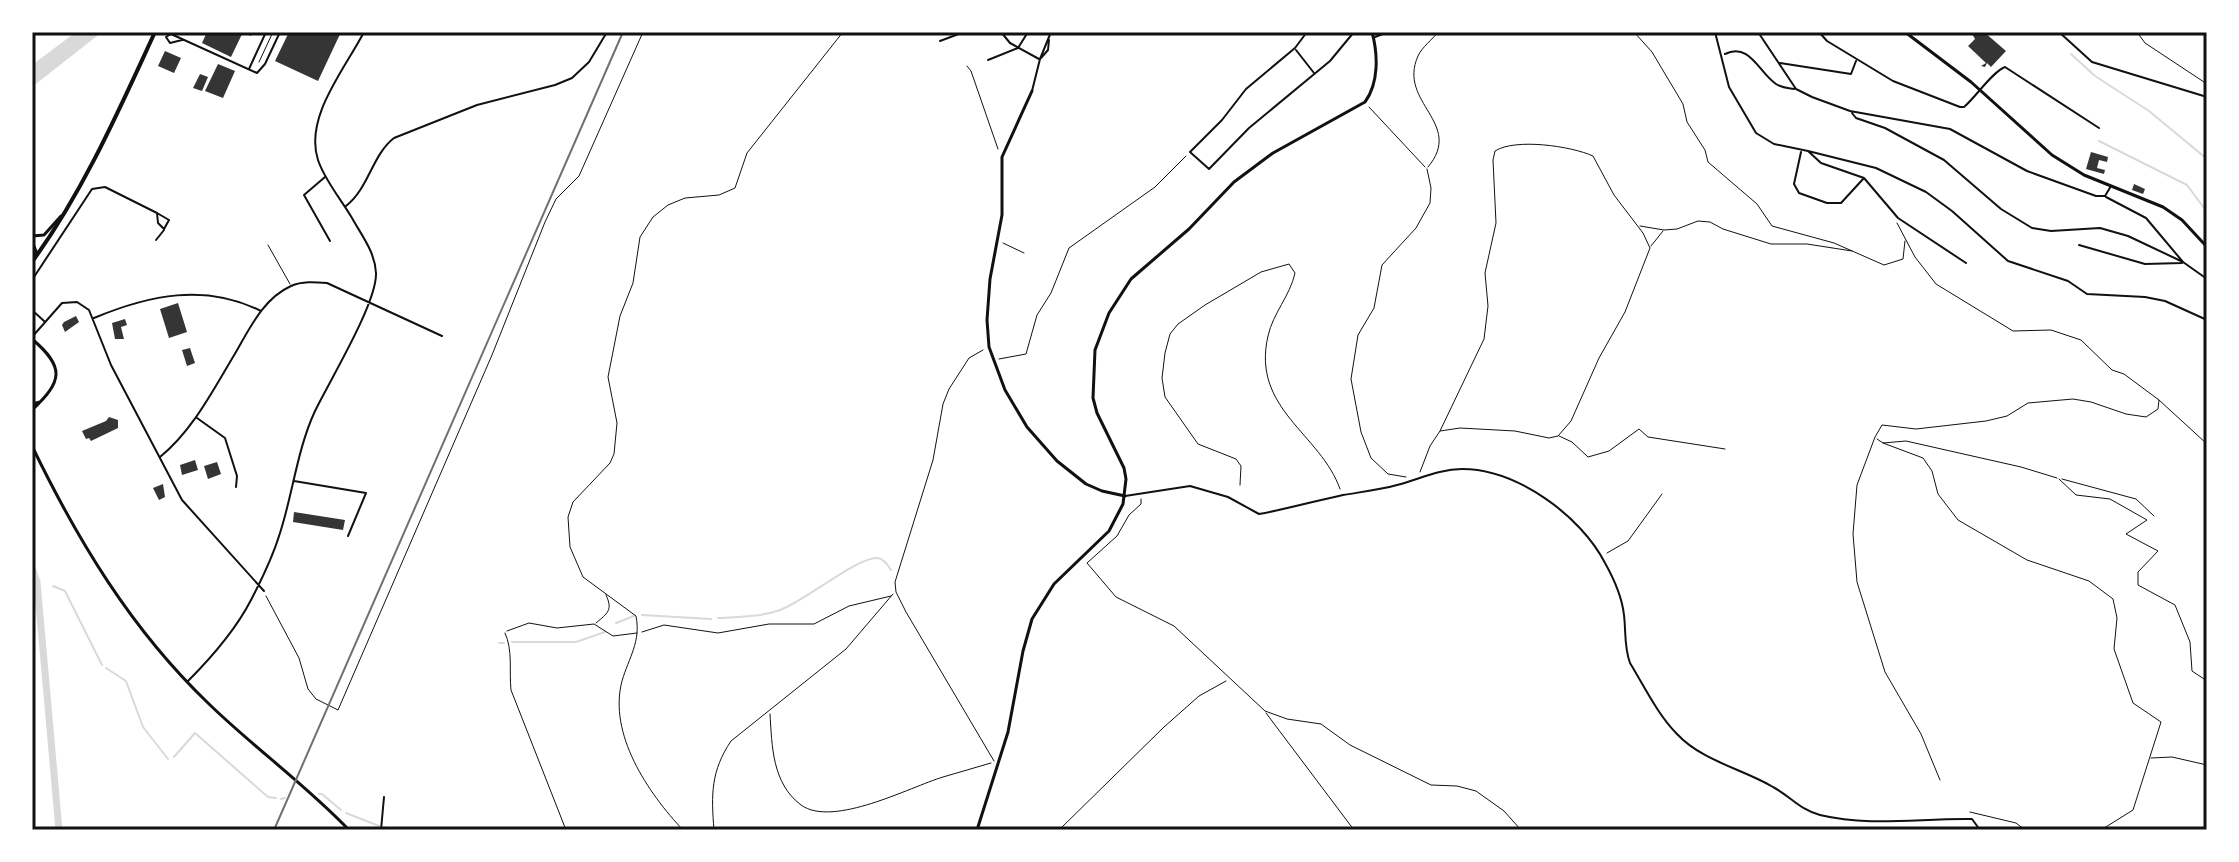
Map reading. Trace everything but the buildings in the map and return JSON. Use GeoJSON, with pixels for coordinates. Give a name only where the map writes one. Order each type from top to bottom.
{"type":"FeatureCollection","features":[{"type":"Feature","properties":{"kind":"main road"},"geometry":{"type":"LineString","coordinates":[[34,259],[64,213],[155,32]]}},
{"type":"Feature","properties":{"kind":"main road"},"geometry":{"type":"LineString","coordinates":[[977,830],[1013,714],[1025,640],[1032,619],[1054,584],[1109,531],[1120,515],[1125,496],[1124,468],[1097,413],[1093,385],[1095,350],[1119,293],[1249,169],[1365,102],[1370,95],[1376,69],[1372,32]]}},
{"type":"Feature","properties":{"kind":"main road"},"geometry":{"type":"LineString","coordinates":[[1905,32],[1982,91],[2052,155],[2084,175],[2163,207],[2182,220],[2207,247]]}},
{"type":"Feature","properties":{"kind":"main road"},"geometry":{"type":"LineString","coordinates":[[1032,91],[1002,157],[1002,215],[990,279],[989,347],[1005,390],[1017,411],[1057,461],[1086,484],[1125,496]]}},
{"type":"Feature","properties":{"kind":"main road"},"geometry":{"type":"LineString","coordinates":[[34,259],[32,239],[44,235],[64,213]]}},
{"type":"Feature","properties":{"kind":"main road"},"geometry":{"type":"LineString","coordinates":[[32,338],[52,358],[57,373],[53,388],[33,409]]}},
{"type":"Feature","properties":{"kind":"main road"},"geometry":{"type":"LineString","coordinates":[[32,446],[70,523],[134,621],[226,721],[349,830]]}},
{"type":"Feature","properties":{"kind":"street"},"geometry":{"type":"LineString","coordinates":[[249,70],[266,32]]}},
{"type":"Feature","properties":{"kind":"street"},"geometry":{"type":"LineString","coordinates":[[182,40],[257,73],[265,64],[280,32]]}},
{"type":"Feature","properties":{"kind":"street"},"geometry":{"type":"LineString","coordinates":[[345,206],[364,184],[384,145],[394,138],[477,105],[572,78],[589,62],[607,32]]}},
{"type":"Feature","properties":{"kind":"street"},"geometry":{"type":"LineString","coordinates":[[940,41],[963,32]]}},
{"type":"Feature","properties":{"kind":"street"},"geometry":{"type":"LineString","coordinates":[[1001,32],[1018,48],[1040,59]]}},
{"type":"Feature","properties":{"kind":"street"},"geometry":{"type":"LineString","coordinates":[[988,60],[1018,48],[1028,32]]}},
{"type":"Feature","properties":{"kind":"street"},"geometry":{"type":"LineString","coordinates":[[1032,91],[1040,59],[1048,50],[1051,32]]}},
{"type":"Feature","properties":{"kind":"street"},"geometry":{"type":"LineString","coordinates":[[1307,32],[1295,48],[1246,89],[1222,120],[1190,152],[1209,169],[1249,128],[1315,74],[1354,32]]}},
{"type":"Feature","properties":{"kind":"street"},"geometry":{"type":"LineString","coordinates":[[1374,38],[1388,32]]}},
{"type":"Feature","properties":{"kind":"street"},"geometry":{"type":"LineString","coordinates":[[1715,32],[1729,87],[1751,127],[1768,142],[1876,168],[1926,192],[2008,261],[2068,281],[2087,294],[2165,301],[2207,320]]}},
{"type":"Feature","properties":{"kind":"street"},"geometry":{"type":"LineString","coordinates":[[1758,32],[1796,89]]}},
{"type":"Feature","properties":{"kind":"street"},"geometry":{"type":"LineString","coordinates":[[1819,32],[1827,41],[1893,81],[1960,107],[1964,107],[1982,91],[1997,71],[2005,67],[2099,128]]}},
{"type":"Feature","properties":{"kind":"street"},"geometry":{"type":"LineString","coordinates":[[2059,32],[2092,62],[2207,97]]}},
{"type":"Feature","properties":{"kind":"street"},"geometry":{"type":"LineString","coordinates":[[187,682],[241,619],[258,585],[281,532],[302,446],[314,413],[371,301],[376,271],[371,251],[326,176],[317,152],[318,122],[363,33]]}},
{"type":"Feature","properties":{"kind":"street"},"geometry":{"type":"LineString","coordinates":[[1295,48],[1315,74]]}},
{"type":"Feature","properties":{"kind":"street"},"geometry":{"type":"LineString","coordinates":[[1725,54],[1737,51],[1752,57],[1773,82],[1850,111],[1950,129],[2027,171],[2096,196],[2105,196],[2146,218],[2183,262]]}},
{"type":"Feature","properties":{"kind":"street"},"geometry":{"type":"LineString","coordinates":[[1779,63],[1851,74],[1857,59]]}},
{"type":"Feature","properties":{"kind":"street"},"geometry":{"type":"LineString","coordinates":[[1850,111],[1856,118],[1885,128],[1944,160],[2001,209],[2032,228],[2051,231],[2100,228],[2128,236],[2183,262],[2207,279]]}},
{"type":"Feature","properties":{"kind":"street"},"geometry":{"type":"LineString","coordinates":[[1802,150],[1794,184],[1799,193],[1827,203],[1841,203],[1864,178]]}},
{"type":"Feature","properties":{"kind":"street"},"geometry":{"type":"LineString","coordinates":[[1808,151],[1821,163],[1864,178],[1898,218],[1966,263]]}},
{"type":"Feature","properties":{"kind":"street"},"geometry":{"type":"LineString","coordinates":[[326,176],[304,195],[330,241]]}},
{"type":"Feature","properties":{"kind":"street"},"geometry":{"type":"LineString","coordinates":[[2105,196],[2111,186]]}},
{"type":"Feature","properties":{"kind":"street"},"geometry":{"type":"LineString","coordinates":[[32,280],[92,189],[105,187],[169,220],[156,240]]}},
{"type":"Feature","properties":{"kind":"street"},"geometry":{"type":"LineString","coordinates":[[157,213],[158,223],[164,229]]}},
{"type":"Feature","properties":{"kind":"street"},"geometry":{"type":"LineString","coordinates":[[2079,245],[2145,264],[2178,265],[2183,262]]}},
{"type":"Feature","properties":{"kind":"street"},"geometry":{"type":"LineString","coordinates":[[159,457],[196,417],[261,311],[291,286],[327,283],[442,336]]}},
{"type":"Feature","properties":{"kind":"street"},"geometry":{"type":"LineString","coordinates":[[93,319],[140,301],[179,294],[219,296],[243,302],[261,311]]}},
{"type":"Feature","properties":{"kind":"street"},"geometry":{"type":"LineString","coordinates":[[32,338],[60,305],[71,301],[85,306],[111,365],[182,500],[264,591]]}},
{"type":"Feature","properties":{"kind":"street"},"geometry":{"type":"LineString","coordinates":[[32,310],[45,321]]}},
{"type":"Feature","properties":{"kind":"street"},"geometry":{"type":"LineString","coordinates":[[196,417],[225,438],[237,476],[236,487]]}},
{"type":"Feature","properties":{"kind":"street"},"geometry":{"type":"LineString","coordinates":[[1125,496],[1190,486],[1228,497],[1259,514],[1415,479],[1433,472],[1461,469],[1488,472],[1517,484],[1565,512],[1600,554],[1624,610],[1625,650],[1630,663],[1677,735],[1695,749],[1776,788],[1794,803],[1820,815],[1882,823],[1911,819],[1972,819],[1980,830]]}},
{"type":"Feature","properties":{"kind":"street"},"geometry":{"type":"LineString","coordinates":[[293,481],[366,493],[348,536]]}},
{"type":"Feature","properties":{"kind":"street"},"geometry":{"type":"LineString","coordinates":[[381,830],[384,797]]}},
{"type":"Feature","properties":{"kind":"lane"},"geometry":{"type":"LineString","coordinates":[[268,245],[291,286]]}},
{"type":"Feature","properties":{"kind":"path"},"geometry":{"type":"LineString","coordinates":[[260,61],[273,32]]}},
{"type":"Feature","properties":{"kind":"path"},"geometry":{"type":"LineString","coordinates":[[264,591],[299,658],[308,689],[316,699],[338,710],[492,355],[545,222],[556,199],[579,176],[643,32]]}},
{"type":"Feature","properties":{"kind":"path"},"geometry":{"type":"LineString","coordinates":[[683,830],[648,786],[621,724],[619,705],[622,683],[639,633],[636,616],[583,577],[576,567],[570,547],[568,517],[573,502],[610,463],[614,454],[617,423],[608,377],[620,316],[633,283],[640,237],[653,217],[668,205],[685,198],[719,195],[735,188],[747,153],[843,32]]}},
{"type":"Feature","properties":{"kind":"path"},"geometry":{"type":"LineString","coordinates":[[1427,169],[1436,152],[1438,130],[1415,90],[1413,75],[1418,54],[1438,32]]}},
{"type":"Feature","properties":{"kind":"path"},"geometry":{"type":"LineString","coordinates":[[1634,32],[1652,52],[1683,104],[1687,122],[1694,130],[1708,162],[1757,204],[1772,226],[1834,243],[1874,262],[1891,263],[1903,259],[1905,238]]}},
{"type":"Feature","properties":{"kind":"path"},"geometry":{"type":"LineString","coordinates":[[2137,32],[2145,43],[2207,84]]}},
{"type":"Feature","properties":{"kind":"path"},"geometry":{"type":"LineString","coordinates":[[967,66],[1002,157]]}},
{"type":"Feature","properties":{"kind":"path"},"geometry":{"type":"LineString","coordinates":[[1365,102],[1427,169],[1431,188],[1430,203],[1416,228],[1382,265],[1374,308],[1358,335],[1351,379],[1361,432],[1371,458],[1388,474],[1415,479],[1484,339],[1488,306],[1485,273],[1496,223],[1495,151],[1504,146],[1543,145],[1582,151],[1593,156],[1614,195],[1650,248]]}},
{"type":"Feature","properties":{"kind":"path"},"geometry":{"type":"LineString","coordinates":[[992,360],[1026,354],[1037,315],[1051,293],[1069,248],[1125,205],[1155,187],[1190,152]]}},
{"type":"Feature","properties":{"kind":"path"},"geometry":{"type":"LineString","coordinates":[[1637,225],[1664,230],[1698,221],[1710,222],[1771,244],[1807,244],[1854,251]]}},
{"type":"Feature","properties":{"kind":"path"},"geometry":{"type":"LineString","coordinates":[[1897,224],[1922,267],[1940,287],[2013,331],[2051,330],[2081,340],[2112,370],[2124,374],[2159,400],[2207,444]]}},
{"type":"Feature","properties":{"kind":"path"},"geometry":{"type":"LineString","coordinates":[[1558,436],[1571,421],[1599,358],[1625,312],[1650,248],[1664,230]]}},
{"type":"Feature","properties":{"kind":"path"},"geometry":{"type":"LineString","coordinates":[[997,241],[1024,253]]}},
{"type":"Feature","properties":{"kind":"path"},"geometry":{"type":"LineString","coordinates":[[1240,485],[1241,466],[1236,459],[1198,444],[1165,397],[1162,378],[1165,353],[1170,334],[1178,324],[1261,272],[1289,264],[1295,273],[1268,336],[1267,377],[1290,422],[1335,477],[1342,496]]}},
{"type":"Feature","properties":{"kind":"path"},"geometry":{"type":"LineString","coordinates":[[770,712],[772,753],[777,774],[802,805],[822,813],[866,805],[942,777],[997,763],[896,592],[895,582],[933,460],[943,404],[949,389],[969,358],[989,347]]}},
{"type":"Feature","properties":{"kind":"path"},"geometry":{"type":"LineString","coordinates":[[1940,780],[1921,734],[1885,672],[1857,582],[1853,534],[1857,485],[1875,437],[1882,425],[1916,429],[1986,421],[2007,416],[2028,403],[2064,399],[2091,402],[2146,417],[2158,409],[2159,400]]}},
{"type":"Feature","properties":{"kind":"path"},"geometry":{"type":"LineString","coordinates":[[1440,431],[1460,428],[1515,431],[1549,438],[1558,436],[1572,442],[1588,457],[1609,451],[1639,429],[1648,437],[1725,449]]}},
{"type":"Feature","properties":{"kind":"path"},"geometry":{"type":"LineString","coordinates":[[1875,437],[1923,458],[1932,471],[1938,494],[1958,520],[2027,560],[2089,581],[2113,599],[2117,618],[2114,649],[2133,703],[2161,722],[2133,810],[2101,830]]}},
{"type":"Feature","properties":{"kind":"path"},"geometry":{"type":"LineString","coordinates":[[1883,443],[1919,443],[2021,467],[2136,499],[2154,516]]}},
{"type":"Feature","properties":{"kind":"path"},"geometry":{"type":"LineString","coordinates":[[2059,479],[2076,495],[2110,499],[2147,520],[2126,534],[2158,551],[2138,572],[2138,585],[2175,605],[2190,642],[2192,671],[2207,681]]}},
{"type":"Feature","properties":{"kind":"path"},"geometry":{"type":"LineString","coordinates":[[1600,554],[1611,553],[1628,541],[1662,494]]}},
{"type":"Feature","properties":{"kind":"path"},"geometry":{"type":"LineString","coordinates":[[1141,495],[1141,504],[1129,515],[1117,536],[1087,563],[1116,597],[1174,626],[1265,711],[1354,830]]}},
{"type":"Feature","properties":{"kind":"path"},"geometry":{"type":"LineString","coordinates":[[714,830],[712,804],[718,760],[731,741],[846,649],[896,592]]}},
{"type":"Feature","properties":{"kind":"path"},"geometry":{"type":"LineString","coordinates":[[566,830],[511,690],[508,665],[510,648],[506,632],[529,623],[557,628],[594,624],[609,613],[611,606],[606,595]]}},
{"type":"Feature","properties":{"kind":"path"},"geometry":{"type":"LineString","coordinates":[[594,624],[613,636],[639,633],[664,625],[718,633],[769,624],[814,624],[849,606],[891,596]]}},
{"type":"Feature","properties":{"kind":"path"},"geometry":{"type":"LineString","coordinates":[[1059,830],[1199,696],[1229,680]]}},
{"type":"Feature","properties":{"kind":"path"},"geometry":{"type":"LineString","coordinates":[[1265,711],[1287,719],[1321,724],[1350,745],[1431,785],[1457,786],[1476,791],[1504,811],[1521,830]]}},
{"type":"Feature","properties":{"kind":"path"},"geometry":{"type":"LineString","coordinates":[[2151,758],[2172,757],[2200,766],[2207,765]]}},
{"type":"Feature","properties":{"kind":"path"},"geometry":{"type":"LineString","coordinates":[[1970,812],[2016,823],[2025,830]]}},
{"type":"Feature","properties":{"kind":"shaded area"},"geometry":{"type":"Polygon","coordinates":[[[76,32],[102,32],[32,87],[32,65],[76,32]]]}},
{"type":"Feature","properties":{"kind":"waterway"},"geometry":{"type":"LineString","coordinates":[[2071,54],[2095,76],[2149,111],[2207,159]]}},
{"type":"Feature","properties":{"kind":"waterway"},"geometry":{"type":"LineString","coordinates":[[2099,141],[2187,185],[2207,212]]}},
{"type":"Feature","properties":{"kind":"waterway"},"geometry":{"type":"LineString","coordinates":[[718,618],[780,610],[869,559],[878,558],[886,562],[891,570]]}},
{"type":"Feature","properties":{"kind":"waterway"},"geometry":{"type":"LineString","coordinates":[[32,568],[37,582],[59,830]]}},
{"type":"Feature","properties":{"kind":"waterway"},"geometry":{"type":"LineString","coordinates":[[53,586],[65,591],[102,665]]}},
{"type":"Feature","properties":{"kind":"waterway"},"geometry":{"type":"LineString","coordinates":[[642,615],[711,619]]}},
{"type":"Feature","properties":{"kind":"waterway"},"geometry":{"type":"LineString","coordinates":[[616,623],[634,616]]}},
{"type":"Feature","properties":{"kind":"waterway"},"geometry":{"type":"LineString","coordinates":[[512,642],[576,642],[605,632]]}},
{"type":"Feature","properties":{"kind":"waterway"},"geometry":{"type":"LineString","coordinates":[[499,643],[504,643]]}},
{"type":"Feature","properties":{"kind":"waterway"},"geometry":{"type":"LineString","coordinates":[[106,668],[126,681],[143,727],[168,759]]}},
{"type":"Feature","properties":{"kind":"waterway"},"geometry":{"type":"LineString","coordinates":[[174,757],[195,733],[268,797],[276,798]]}},
{"type":"Feature","properties":{"kind":"waterway"},"geometry":{"type":"LineString","coordinates":[[319,794],[341,810]]}},
{"type":"Feature","properties":{"kind":"waterway"},"geometry":{"type":"LineString","coordinates":[[281,799],[285,798]]}},
{"type":"Feature","properties":{"kind":"waterway"},"geometry":{"type":"LineString","coordinates":[[346,813],[379,826]]}},
{"type":"Feature","properties":{"kind":"waterway"},"geometry":{"type":"LineString","coordinates":[[384,827],[392,830]]}},
{"type":"Feature","properties":{"kind":"railway"},"geometry":{"type":"LineString","coordinates":[[274,830],[623,32]]}}]}
